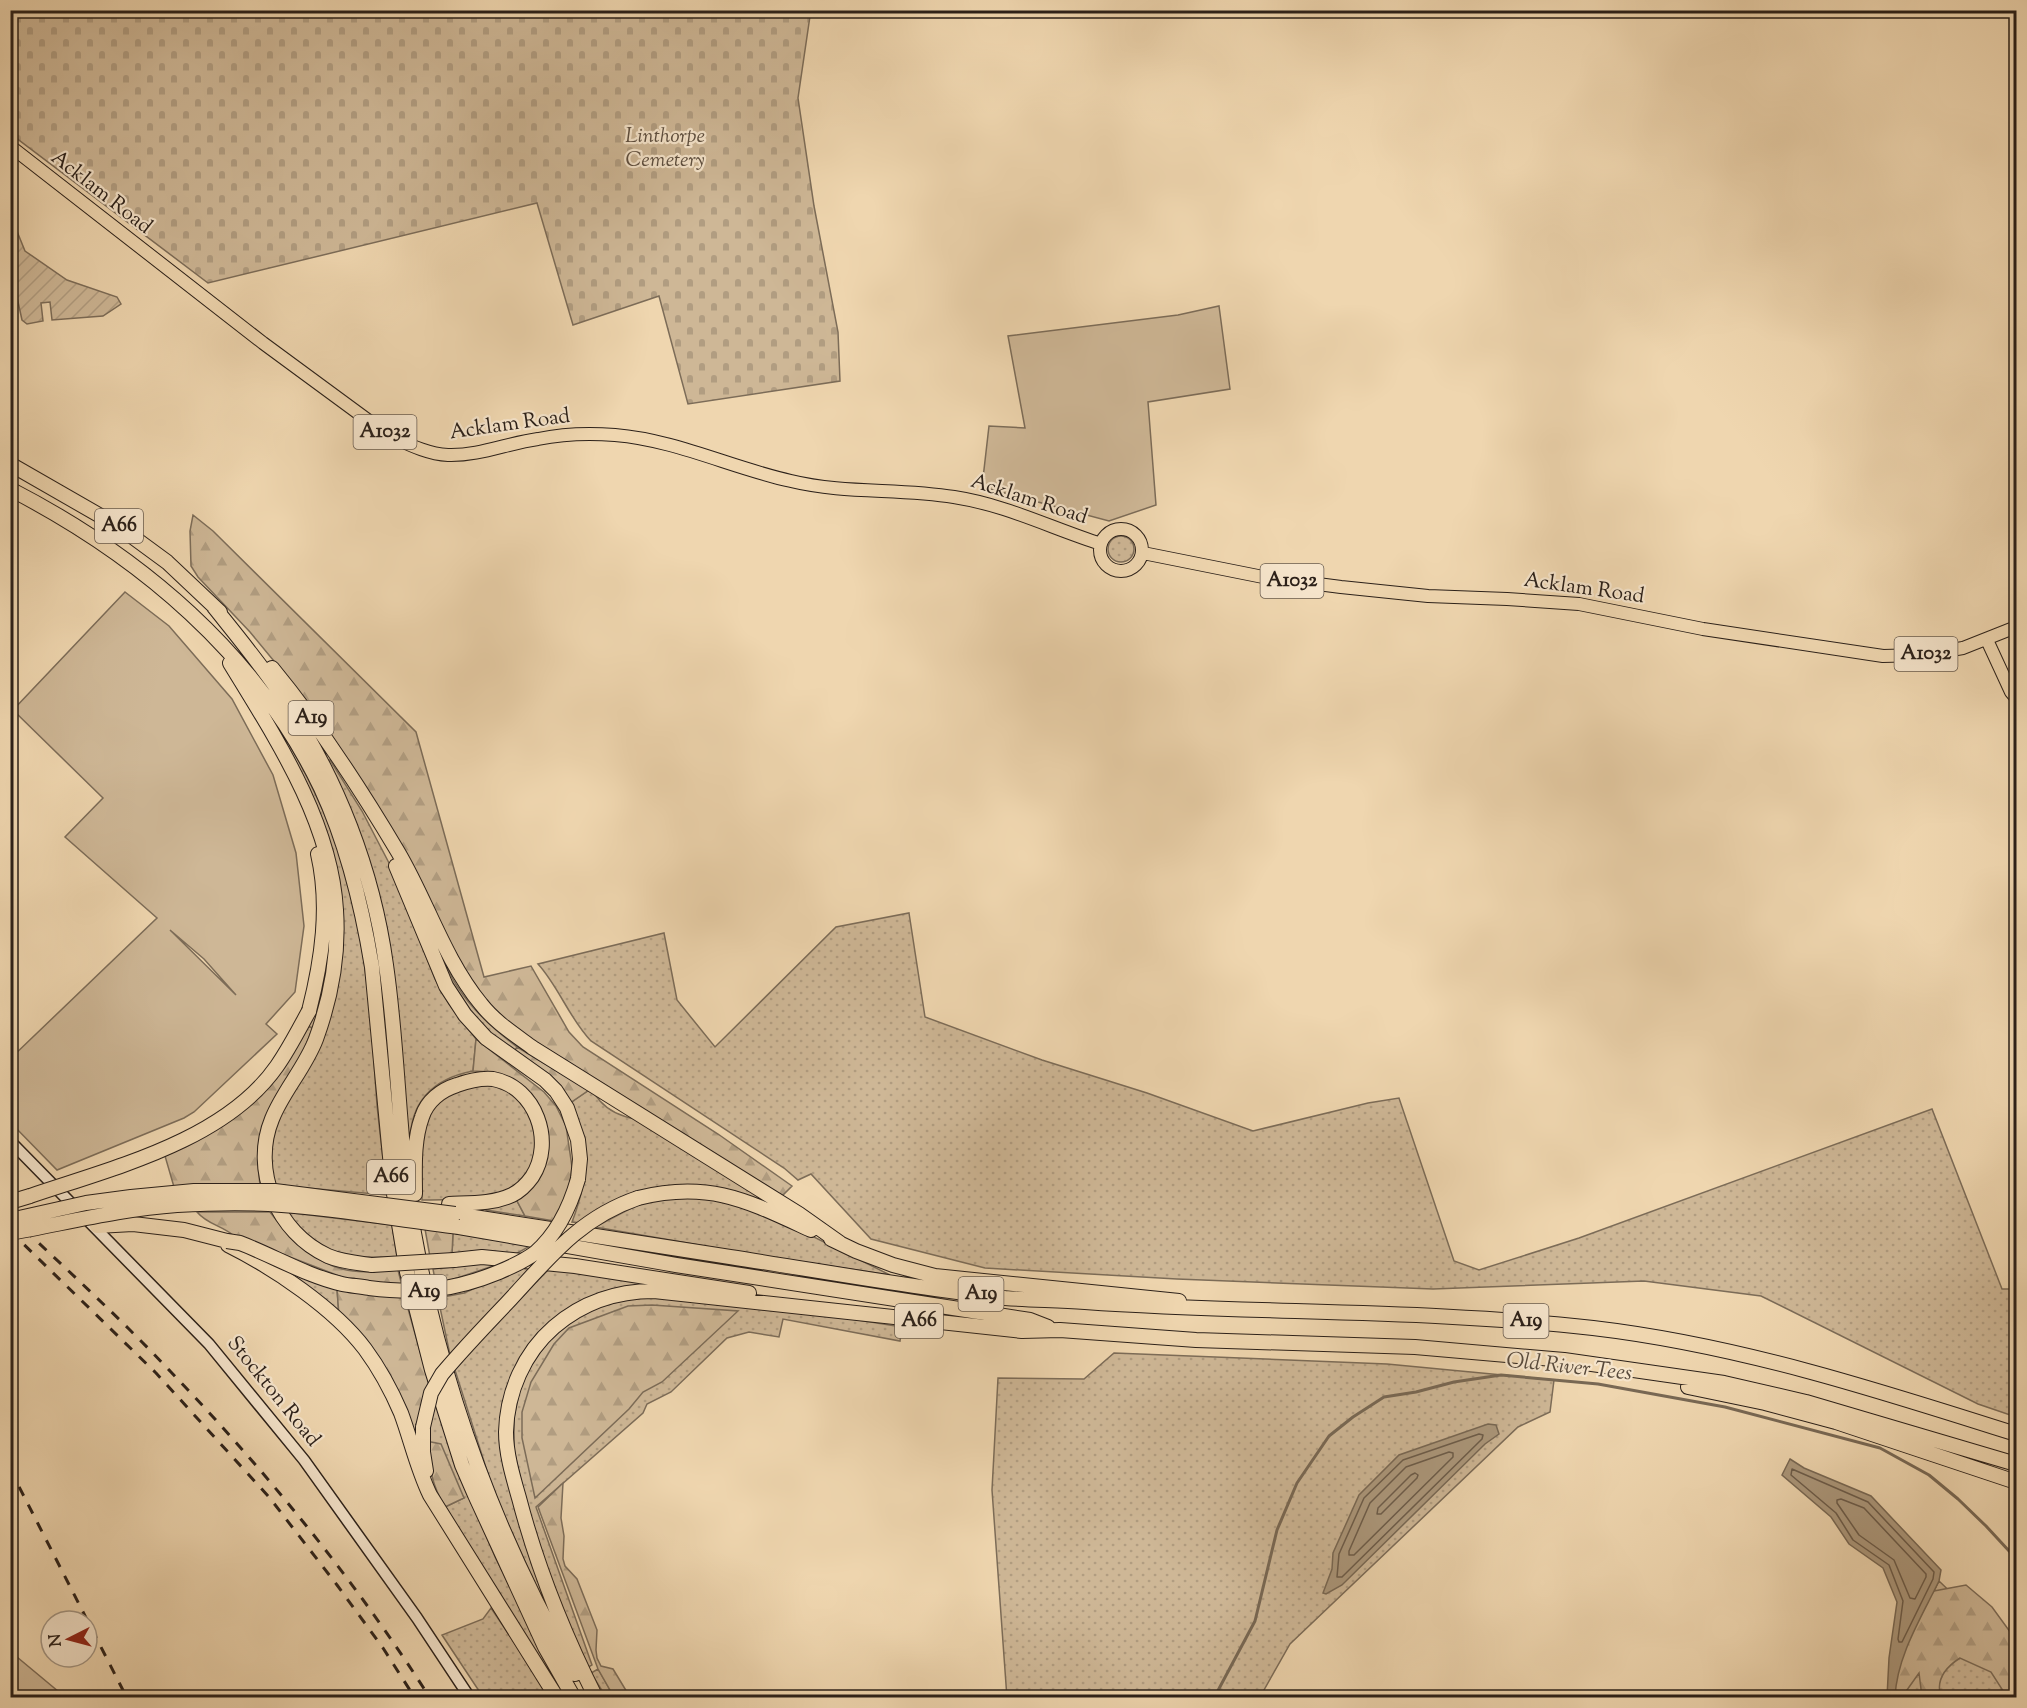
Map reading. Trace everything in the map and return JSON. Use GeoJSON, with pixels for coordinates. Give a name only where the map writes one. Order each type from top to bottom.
{"type":"FeatureCollection","features":[{"type":"Feature","properties":{"kind":"highway","name":"A66"},"geometry":{"type":"LineString","coordinates":[[10,464],[118,526],[167,562],[214,607],[265,672],[300,724],[330,780],[361,859],[374,904],[386,964],[402,1146],[414,1234],[446,1368],[493,1507],[558,1644],[589,1698]]}},
{"type":"Feature","properties":{"kind":"highway","name":"A66"},"geometry":{"type":"LineString","coordinates":[[10,489],[65,519],[111,549],[157,583],[212,634],[235,657],[261,691],[301,749],[321,789],[356,889],[372,967],[386,1128],[399,1230],[432,1371],[462,1465],[475,1495],[545,1647],[574,1698]]}},
{"type":"Feature","properties":{"kind":"highway","name":"A19"},"geometry":{"type":"LineString","coordinates":[[214,607],[248,638],[331,746],[404,863],[454,963],[477,998],[500,1024],[533,1048],[799,1214],[840,1243]]}},
{"type":"Feature","properties":{"kind":"highway","name":"A66"},"geometry":{"type":"LineString","coordinates":[[212,634],[254,701],[312,813],[327,855],[336,910],[333,976],[326,1009],[301,1071],[273,1117],[266,1137],[264,1157],[266,1178],[272,1197],[282,1216],[310,1245],[328,1256],[347,1262],[372,1265],[482,1257],[575,1266],[753,1293],[816,1307]]}},
{"type":"Feature","properties":{"kind":"highway","name":"A66"},"geometry":{"type":"LineString","coordinates":[[10,1202],[134,1160],[200,1131],[229,1113],[255,1092],[277,1067],[309,1011],[321,952],[324,922],[320,862],[313,831],[297,783]]}},
{"type":"Feature","properties":{"kind":"highway","name":"A19"},"geometry":{"type":"LineString","coordinates":[[80,1221],[97,1226],[134,1224],[184,1230],[240,1243],[343,1284],[394,1291],[444,1290],[493,1275],[535,1252],[562,1220],[572,1200],[578,1179],[580,1159],[578,1140],[567,1108],[556,1091],[545,1080],[486,1038],[465,1015],[446,986],[405,886],[367,804]]}},
{"type":"Feature","properties":{"kind":"highway","name":"A66"},"geometry":{"type":"LineString","coordinates":[[10,1220],[86,1203],[194,1191],[275,1191],[362,1202],[454,1215],[488,1201],[515,1194],[527,1184],[537,1170],[542,1154],[543,1138],[540,1122],[532,1107],[507,1084],[492,1079],[475,1080],[444,1090],[431,1101],[422,1115],[416,1151],[414,1234]]}},
{"type":"Feature","properties":{"kind":"highway","name":"A19"},"geometry":{"type":"LineString","coordinates":[[450,1528],[428,1478],[423,1452],[423,1426],[431,1393],[442,1374],[575,1232],[598,1215],[638,1198],[679,1191],[706,1192],[727,1196],[760,1206],[856,1251],[916,1272],[935,1276],[1160,1298],[1219,1309]]}},
{"type":"Feature","properties":{"kind":"highway","name":"A19"},"geometry":{"type":"LineString","coordinates":[[10,1233],[80,1221],[103,1214],[177,1205],[282,1204],[454,1215],[898,1284],[1007,1298],[1148,1307],[1365,1312],[1525,1321],[1656,1337],[1721,1350],[1828,1376],[2016,1434]]}},
{"type":"Feature","properties":{"kind":"highway","name":"A19"},"geometry":{"type":"LineString","coordinates":[[454,1215],[676,1265],[1030,1320],[1060,1330],[1196,1340],[1415,1347],[1564,1360],[1724,1383],[1806,1402],[2016,1464]]}},
{"type":"Feature","properties":{"kind":"highway","name":"A19"},"geometry":{"type":"LineString","coordinates":[[227,1241],[228,1245],[250,1256],[313,1298],[366,1350],[394,1398],[420,1475],[430,1495],[557,1698]]}},
{"type":"Feature","properties":{"kind":"highway","name":"A19"},"geometry":{"type":"LineString","coordinates":[[982,1281],[1083,1302]]}},
{"type":"Feature","properties":{"kind":"highway","name":"A66"},"geometry":{"type":"LineString","coordinates":[[596,1698],[567,1636],[538,1560],[510,1463],[506,1434],[510,1401],[521,1370],[529,1356],[550,1331],[576,1311],[598,1300],[621,1293],[654,1291],[1022,1331],[1060,1330]]}},
{"type":"Feature","properties":{"kind":"highway","name":"A19"},"geometry":{"type":"LineString","coordinates":[[1613,1368],[1836,1422],[2016,1482]]}},
{"type":"Feature","properties":{"kind":"highway","name":"A19"},"geometry":{"type":"LineString","coordinates":[[1961,1447],[2016,1472]]}},
{"type":"Feature","properties":{"kind":"main road","name":"Acklam Road"},"geometry":{"type":"LineString","coordinates":[[10,146],[263,344],[388,435],[410,445],[427,451],[471,454],[539,438],[616,435],[673,446],[793,482],[842,489],[952,496],[994,506],[1047,523],[1101,544]]}},
{"type":"Feature","properties":{"kind":"main road","name":"Acklam Road"},"geometry":{"type":"LineString","coordinates":[[1122,529],[1129,530],[1140,539],[1143,553],[1133,568],[1120,572],[1104,562],[1101,557],[1101,544],[1109,533],[1122,529]]}},
{"type":"Feature","properties":{"kind":"main road","name":"Acklam Road"},"geometry":{"type":"LineString","coordinates":[[1143,553],[1263,578],[1428,596],[1579,604],[1703,629],[1883,656],[1941,653],[1987,640],[2016,627]]}},
{"type":"Feature","properties":{"kind":"main road"},"geometry":{"type":"LineString","coordinates":[[1987,640],[2016,698]]}},
{"type":"Feature","properties":{"kind":"main road","name":"Stockton Road"},"geometry":{"type":"LineString","coordinates":[[10,1141],[216,1353],[304,1460],[417,1618],[470,1698]]}},
{"type":"Feature","properties":{"kind":"green space","name":"Linthorpe Cemetery"},"geometry":{"type":"Polygon","coordinates":[[[10,11],[809,11],[798,98],[814,206],[838,332],[840,381],[688,404],[659,296],[573,325],[537,203],[208,283],[11,134],[10,11]]]}},
{"type":"Feature","properties":{"kind":"green space"},"geometry":{"type":"Polygon","coordinates":[[[10,214],[25,251],[67,280],[117,297],[121,304],[103,316],[52,320],[50,302],[41,303],[43,321],[27,324],[22,320],[11,270],[10,214]]]}},
{"type":"Feature","properties":{"kind":"green space"},"geometry":{"type":"Polygon","coordinates":[[[1219,306],[1230,389],[1148,402],[1156,505],[1109,521],[982,487],[989,426],[1025,428],[1008,336],[1178,315],[1219,306]]]}},
{"type":"Feature","properties":{"kind":"green space"},"geometry":{"type":"Polygon","coordinates":[[[193,515],[213,531],[416,732],[484,977],[531,966],[569,1032],[583,1047],[718,1134],[792,1186],[782,1196],[501,1020],[472,987],[283,672],[250,632],[198,577],[191,566],[190,531],[193,515]]]}},
{"type":"Feature","properties":{"kind":"green space"},"geometry":{"type":"Polygon","coordinates":[[[1121,536],[1130,540],[1134,549],[1130,558],[1121,562],[1112,558],[1108,549],[1112,540],[1121,536]]]}},
{"type":"Feature","properties":{"kind":"green space"},"geometry":{"type":"Polygon","coordinates":[[[125,592],[169,626],[232,699],[273,775],[296,853],[304,926],[295,992],[266,1024],[277,1034],[194,1112],[57,1170],[11,1123],[11,1058],[157,918],[65,837],[103,798],[13,710],[125,592]],[[170,930],[236,995],[204,959],[170,930]]]}},
{"type":"Feature","properties":{"kind":"green space"},"geometry":{"type":"Polygon","coordinates":[[[272,715],[328,821],[350,889],[365,969],[387,1195],[272,1185],[269,1159],[273,1129],[329,1012],[333,870],[269,718],[272,715]]]}},
{"type":"Feature","properties":{"kind":"green space"},"geometry":{"type":"Polygon","coordinates":[[[327,760],[330,760],[362,811],[389,863],[435,979],[449,1004],[476,1039],[473,1071],[446,1080],[426,1095],[414,1117],[410,1146],[406,1147],[392,980],[327,760]]]}},
{"type":"Feature","properties":{"kind":"green space"},"geometry":{"type":"Polygon","coordinates":[[[909,913],[925,1017],[1042,1060],[1147,1093],[1253,1131],[1368,1103],[1399,1098],[1454,1261],[1479,1270],[1579,1238],[1932,1109],[2002,1289],[2014,1289],[2016,1296],[2016,1417],[1978,1404],[1761,1296],[1644,1281],[1433,1289],[1177,1279],[985,1268],[871,1239],[811,1174],[798,1180],[784,1168],[591,1041],[538,964],[664,933],[677,1000],[715,1047],[836,927],[909,913]]]}},
{"type":"Feature","properties":{"kind":"green space"},"geometry":{"type":"Polygon","coordinates":[[[433,935],[457,986],[484,1019],[517,1047],[513,1054],[485,1028],[463,1001],[437,954],[430,936],[433,935]]]}},
{"type":"Feature","properties":{"kind":"green space"},"geometry":{"type":"Polygon","coordinates":[[[328,937],[330,937],[325,983],[313,1028],[306,1026],[328,937]]]}},
{"type":"Feature","properties":{"kind":"green space"},"geometry":{"type":"Polygon","coordinates":[[[306,1026],[313,1028],[290,1076],[266,1117],[261,1131],[258,1164],[260,1185],[174,1187],[165,1156],[210,1132],[249,1105],[281,1071],[306,1026]]]}},
{"type":"Feature","properties":{"kind":"green space"},"geometry":{"type":"Polygon","coordinates":[[[476,1039],[544,1092],[556,1106],[566,1126],[572,1167],[569,1190],[554,1221],[525,1216],[516,1199],[537,1173],[546,1157],[548,1131],[544,1118],[530,1095],[520,1085],[496,1073],[473,1071],[476,1039]]]}},
{"type":"Feature","properties":{"kind":"green space"},"geometry":{"type":"Polygon","coordinates":[[[517,1047],[589,1090],[570,1103],[513,1054],[517,1047]]]}},
{"type":"Feature","properties":{"kind":"green space"},"geometry":{"type":"Polygon","coordinates":[[[486,1083],[504,1089],[519,1100],[529,1114],[536,1129],[537,1146],[534,1162],[524,1177],[501,1194],[467,1199],[422,1200],[422,1148],[427,1121],[432,1111],[449,1095],[486,1083]]]}},
{"type":"Feature","properties":{"kind":"green space"},"geometry":{"type":"Polygon","coordinates":[[[589,1090],[612,1111],[636,1119],[789,1213],[681,1186],[582,1223],[572,1222],[582,1191],[585,1162],[582,1134],[570,1103],[589,1090]]]}},
{"type":"Feature","properties":{"kind":"green space"},"geometry":{"type":"Polygon","coordinates":[[[714,1197],[774,1217],[890,1275],[595,1227],[641,1203],[662,1198],[714,1197]]]}},
{"type":"Feature","properties":{"kind":"green space"},"geometry":{"type":"Polygon","coordinates":[[[516,1199],[525,1216],[486,1210],[486,1208],[516,1199]]]}},
{"type":"Feature","properties":{"kind":"green space"},"geometry":{"type":"Polygon","coordinates":[[[197,1212],[270,1212],[293,1238],[321,1260],[349,1271],[398,1270],[402,1286],[347,1279],[233,1235],[197,1212]]]}},
{"type":"Feature","properties":{"kind":"green space"},"geometry":{"type":"Polygon","coordinates":[[[285,1212],[392,1225],[397,1257],[350,1256],[327,1250],[307,1237],[285,1212]]]}},
{"type":"Feature","properties":{"kind":"green space"},"geometry":{"type":"Polygon","coordinates":[[[425,1229],[453,1233],[452,1254],[430,1257],[425,1229]]]}},
{"type":"Feature","properties":{"kind":"green space"},"geometry":{"type":"Polygon","coordinates":[[[453,1233],[530,1246],[514,1255],[452,1254],[453,1233]]]}},
{"type":"Feature","properties":{"kind":"green space"},"geometry":{"type":"Polygon","coordinates":[[[488,1263],[496,1265],[436,1285],[433,1269],[488,1263]]]}},
{"type":"Feature","properties":{"kind":"green space"},"geometry":{"type":"Polygon","coordinates":[[[530,1264],[535,1266],[450,1355],[438,1298],[464,1293],[530,1264]]]}},
{"type":"Feature","properties":{"kind":"green space"},"geometry":{"type":"Polygon","coordinates":[[[273,1265],[337,1289],[339,1316],[273,1265]]]}},
{"type":"Feature","properties":{"kind":"green space"},"geometry":{"type":"Polygon","coordinates":[[[549,1269],[659,1285],[641,1284],[602,1292],[573,1306],[537,1337],[502,1434],[556,1619],[552,1621],[494,1493],[454,1367],[549,1269]]]}},
{"type":"Feature","properties":{"kind":"green space"},"geometry":{"type":"Polygon","coordinates":[[[337,1289],[405,1298],[430,1387],[416,1432],[410,1433],[339,1316],[337,1289]]]}},
{"type":"Feature","properties":{"kind":"green space"},"geometry":{"type":"Polygon","coordinates":[[[643,1296],[796,1310],[902,1327],[900,1341],[783,1319],[779,1337],[749,1332],[727,1338],[671,1392],[647,1404],[643,1413],[536,1507],[592,1665],[587,1668],[548,1572],[525,1498],[514,1450],[514,1417],[521,1384],[535,1358],[555,1334],[588,1309],[643,1296]]]}},
{"type":"Feature","properties":{"kind":"green space"},"geometry":{"type":"Polygon","coordinates":[[[652,1305],[738,1311],[662,1382],[643,1392],[629,1409],[535,1498],[522,1438],[522,1412],[531,1382],[554,1344],[569,1328],[628,1306],[652,1305]]]}},
{"type":"Feature","properties":{"kind":"green space"},"geometry":{"type":"Polygon","coordinates":[[[1114,1353],[1387,1364],[1554,1380],[1550,1412],[1518,1427],[1290,1644],[1260,1697],[1007,1698],[992,1490],[998,1378],[1084,1379],[1114,1353]]]}},
{"type":"Feature","properties":{"kind":"green space"},"geometry":{"type":"Polygon","coordinates":[[[434,1400],[464,1484],[496,1559],[556,1674],[552,1677],[445,1507],[464,1498],[426,1441],[434,1400]]]}},
{"type":"Feature","properties":{"kind":"green space"},"geometry":{"type":"Polygon","coordinates":[[[426,1441],[441,1444],[464,1498],[445,1507],[432,1476],[426,1441]]]}},
{"type":"Feature","properties":{"kind":"green space"},"geometry":{"type":"Polygon","coordinates":[[[563,1483],[561,1518],[565,1566],[577,1579],[597,1630],[597,1658],[601,1666],[613,1669],[630,1697],[614,1697],[598,1669],[538,1507],[563,1483]]]}},
{"type":"Feature","properties":{"kind":"green space"},"geometry":{"type":"Polygon","coordinates":[[[1939,1581],[2007,1646],[2016,1697],[1895,1698],[1910,1639],[1939,1581]]]}},
{"type":"Feature","properties":{"kind":"green space"},"geometry":{"type":"Polygon","coordinates":[[[1966,1585],[1992,1607],[2016,1640],[2016,1697],[2007,1697],[1991,1672],[1960,1658],[1943,1674],[1939,1685],[1941,1697],[1922,1697],[1919,1673],[1902,1697],[1891,1698],[1906,1628],[1934,1591],[1966,1585]]]}},
{"type":"Feature","properties":{"kind":"green space"},"geometry":{"type":"Polygon","coordinates":[[[491,1608],[551,1697],[483,1697],[442,1635],[483,1619],[491,1608]]]}},
{"type":"Feature","properties":{"kind":"green space"},"geometry":{"type":"Polygon","coordinates":[[[11,1652],[65,1697],[11,1697],[11,1652]]]}},
{"type":"Feature","properties":{"kind":"green space"},"geometry":{"type":"Polygon","coordinates":[[[598,1669],[614,1697],[606,1697],[591,1673],[598,1669]]]}},
{"type":"Feature","properties":{"kind":"water"},"geometry":{"type":"Polygon","coordinates":[[[1488,1424],[1496,1425],[1499,1434],[1485,1444],[1342,1585],[1326,1594],[1323,1593],[1332,1569],[1333,1553],[1359,1495],[1399,1455],[1488,1424]]]}},
{"type":"Feature","properties":{"kind":"water"},"geometry":{"type":"Polygon","coordinates":[[[1790,1459],[1804,1468],[1871,1496],[1941,1570],[1939,1581],[1905,1652],[1895,1697],[1887,1697],[1889,1658],[1897,1602],[1883,1568],[1849,1544],[1831,1517],[1782,1475],[1790,1459]]]}},
{"type":"Feature","properties":{"kind":"waterway","name":"Old River Tees"},"geometry":{"type":"LineString","coordinates":[[1214,1698],[1255,1621],[1277,1530],[1297,1483],[1329,1436],[1384,1397],[1416,1392],[1454,1382],[1501,1375],[1598,1384],[1725,1407],[1880,1448],[1929,1475],[1958,1499],[2010,1552],[2016,1568]]}},
{"type":"Feature","properties":{"kind":"railway"},"geometry":{"type":"LineString","coordinates":[[10,1216],[131,1331],[206,1409],[275,1487],[371,1611],[430,1698]]}},
{"type":"Feature","properties":{"kind":"railway"},"geometry":{"type":"LineString","coordinates":[[10,1231],[156,1373],[269,1497],[383,1648],[415,1698]]}},
{"type":"Feature","properties":{"kind":"railway"},"geometry":{"type":"LineString","coordinates":[[10,1469],[127,1698]]}}]}
